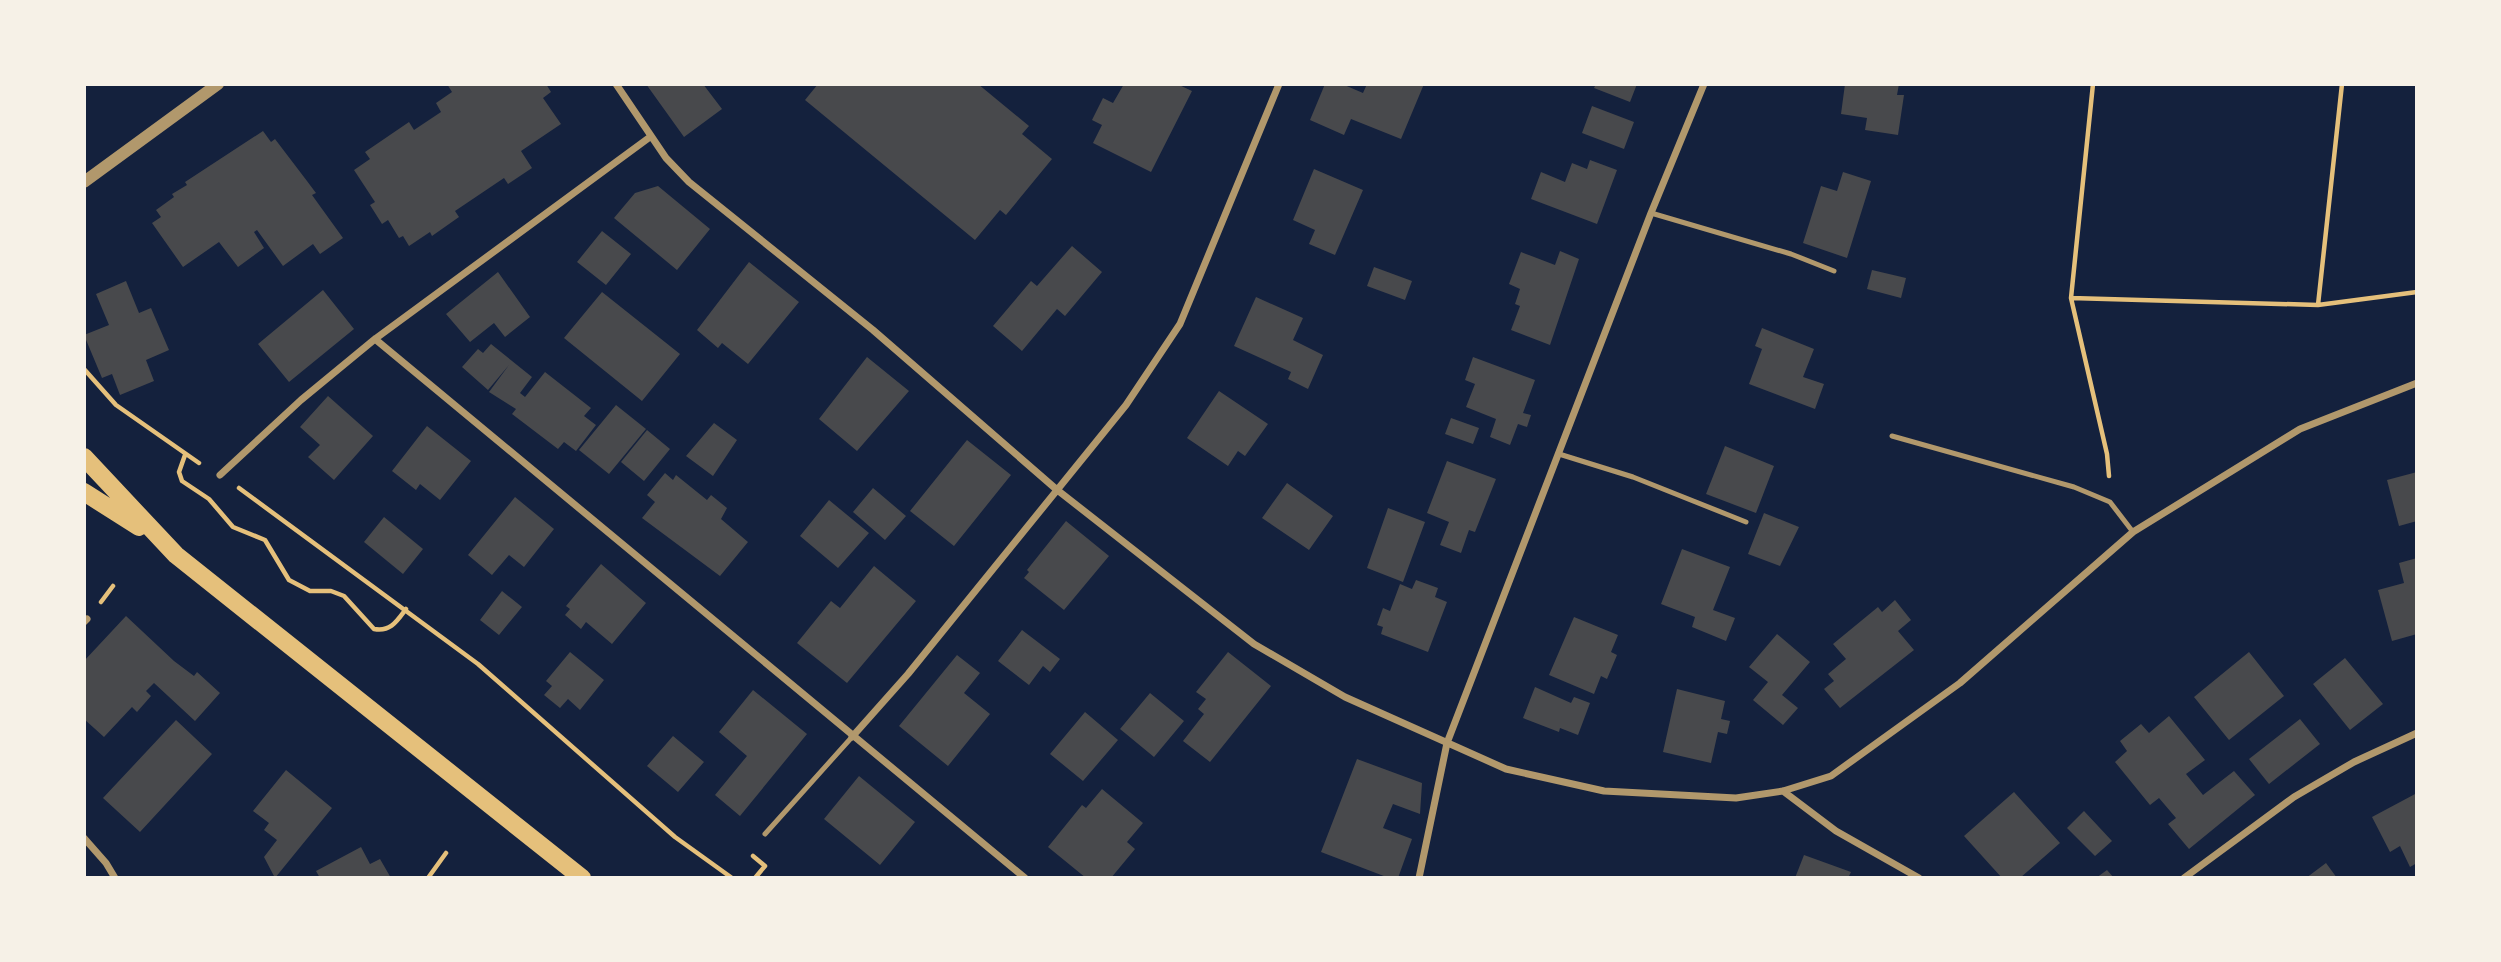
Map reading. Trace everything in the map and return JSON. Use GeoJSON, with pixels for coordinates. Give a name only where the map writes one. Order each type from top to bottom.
{"type":"FeatureCollection","features":[{"type":"Feature","properties":{"kind":"main road"},"geometry":{"type":"LineString","coordinates":[[84,457],[159,540]]}},
{"type":"Feature","properties":{"kind":"main road"},"geometry":{"type":"LineString","coordinates":[[84,492],[159,540],[583,878]]}},
{"type":"Feature","properties":{"kind":"street"},"geometry":{"type":"LineString","coordinates":[[84,182],[218,84]]}},
{"type":"Feature","properties":{"kind":"street"},"geometry":{"type":"LineString","coordinates":[[616,84],[650,136],[689,182],[873,330],[1056,489],[1254,645],[1345,697],[1506,769],[1604,791],[1736,798],[1783,790],[1830,776],[1882,742],[1960,683],[2133,532],[2300,429],[2417,383]]}},
{"type":"Feature","properties":{"kind":"street"},"geometry":{"type":"LineString","coordinates":[[852,737],[908,674],[1126,405],[1180,324],[1279,84]]}},
{"type":"Feature","properties":{"kind":"street"},"geometry":{"type":"LineString","coordinates":[[1419,878],[1447,743],[1651,213],[1704,84]]}},
{"type":"Feature","properties":{"kind":"street"},"geometry":{"type":"LineString","coordinates":[[220,475],[301,400],[375,339],[650,136]]}},
{"type":"Feature","properties":{"kind":"street"},"geometry":{"type":"LineString","coordinates":[[375,339],[684,593],[852,737],[1026,878]]}},
{"type":"Feature","properties":{"kind":"street"},"geometry":{"type":"LineString","coordinates":[[2184,878],[2294,797],[2354,762],[2417,733]]}},
{"type":"Feature","properties":{"kind":"street"},"geometry":{"type":"LineString","coordinates":[[1783,790],[1836,831],[1919,878]]}},
{"type":"Feature","properties":{"kind":"street"},"geometry":{"type":"LineString","coordinates":[[84,838],[115,878]]}},
{"type":"Feature","properties":{"kind":"lane"},"geometry":{"type":"LineString","coordinates":[[1651,213],[1791,254],[1834,271]]}},
{"type":"Feature","properties":{"kind":"lane"},"geometry":{"type":"LineString","coordinates":[[1892,436],[2074,487],[2110,502],[2133,532]]}},
{"type":"Feature","properties":{"kind":"lane"},"geometry":{"type":"LineString","coordinates":[[1559,454],[1633,477],[1746,522]]}},
{"type":"Feature","properties":{"kind":"lane"},"geometry":{"type":"LineString","coordinates":[[765,834],[852,737]]}},
{"type":"Feature","properties":{"kind":"path"},"geometry":{"type":"LineString","coordinates":[[2093,84],[2071,298],[2107,454],[2110,502]]}},
{"type":"Feature","properties":{"kind":"path"},"geometry":{"type":"LineString","coordinates":[[2318,305],[2342,84]]}},
{"type":"Feature","properties":{"kind":"path"},"geometry":{"type":"LineString","coordinates":[[2071,298],[2318,305],[2417,292]]}},
{"type":"Feature","properties":{"kind":"path"},"geometry":{"type":"LineString","coordinates":[[84,369],[108,398],[185,455],[220,475],[478,664],[675,836],[732,878]]}},
{"type":"Feature","properties":{"kind":"path"},"geometry":{"type":"LineString","coordinates":[[185,455],[179,472],[182,481],[209,499],[233,527],[265,540],[284,574],[296,585],[310,591],[331,591],[344,596],[374,629],[394,625],[406,610]]}},
{"type":"Feature","properties":{"kind":"path"},"geometry":{"type":"LineString","coordinates":[[428,878],[446,853]]}},
{"type":"Feature","properties":{"kind":"building"},"geometry":{"type":"Polygon","coordinates":[[[447,84],[546,84],[551,92],[543,98],[561,124],[521,151],[532,168],[508,184],[504,178],[455,211],[459,217],[432,236],[430,232],[409,246],[403,236],[399,238],[388,220],[382,224],[370,205],[375,202],[354,170],[370,159],[365,152],[409,122],[414,130],[441,112],[436,103],[452,92],[447,84]]]}},
{"type":"Feature","properties":{"kind":"building"},"geometry":{"type":"Polygon","coordinates":[[[646,84],[703,84],[722,109],[684,137],[646,84]]]}},
{"type":"Feature","properties":{"kind":"building"},"geometry":{"type":"Polygon","coordinates":[[[818,84],[978,84],[1029,126],[1022,134],[1052,159],[1006,215],[1000,210],[975,240],[805,100],[818,84]]]}},
{"type":"Feature","properties":{"kind":"building"},"geometry":{"type":"Polygon","coordinates":[[[1124,84],[1177,84],[1192,91],[1151,172],[1093,143],[1102,125],[1092,120],[1103,98],[1113,103],[1124,84]]]}},
{"type":"Feature","properties":{"kind":"building"},"geometry":{"type":"Polygon","coordinates":[[[1325,84],[1342,84],[1363,93],[1367,84],[1424,84],[1401,139],[1351,119],[1344,135],[1310,120],[1325,84]]]}},
{"type":"Feature","properties":{"kind":"building"},"geometry":{"type":"Polygon","coordinates":[[[1596,84],[1637,84],[1630,102],[1594,88],[1596,84]]]}},
{"type":"Feature","properties":{"kind":"building"},"geometry":{"type":"Polygon","coordinates":[[[1845,84],[1899,84],[1897,95],[1904,95],[1898,135],[1865,130],[1867,118],[1841,114],[1845,84]]]}},
{"type":"Feature","properties":{"kind":"building"},"geometry":{"type":"Polygon","coordinates":[[[1592,106],[1634,122],[1624,149],[1582,133],[1592,106]]]}},
{"type":"Feature","properties":{"kind":"building"},"geometry":{"type":"Polygon","coordinates":[[[263,131],[271,142],[275,139],[316,193],[312,195],[343,238],[320,254],[313,244],[283,266],[257,230],[254,232],[264,248],[238,267],[219,242],[183,267],[152,223],[161,217],[156,210],[174,197],[172,194],[187,185],[185,182],[263,131]]]}},
{"type":"Feature","properties":{"kind":"building"},"geometry":{"type":"Polygon","coordinates":[[[1590,160],[1617,170],[1597,224],[1531,199],[1541,172],[1565,182],[1572,163],[1587,169],[1590,160]]]}},
{"type":"Feature","properties":{"kind":"building"},"geometry":{"type":"Polygon","coordinates":[[[1314,169],[1363,190],[1335,255],[1309,244],[1315,230],[1293,220],[1314,169]]]}},
{"type":"Feature","properties":{"kind":"building"},"geometry":{"type":"Polygon","coordinates":[[[1843,172],[1871,181],[1847,258],[1803,243],[1821,186],[1837,191],[1843,172]]]}},
{"type":"Feature","properties":{"kind":"building"},"geometry":{"type":"Polygon","coordinates":[[[658,186],[710,229],[677,270],[614,218],[635,193],[658,186]]]}},
{"type":"Feature","properties":{"kind":"building"},"geometry":{"type":"Polygon","coordinates":[[[602,231],[631,254],[606,285],[577,262],[602,231]]]}},
{"type":"Feature","properties":{"kind":"building"},"geometry":{"type":"Polygon","coordinates":[[[1072,246],[1102,272],[1065,316],[1057,309],[1022,351],[993,326],[1031,281],[1037,286],[1072,246]]]}},
{"type":"Feature","properties":{"kind":"building"},"geometry":{"type":"Polygon","coordinates":[[[1560,251],[1579,259],[1550,345],[1511,330],[1520,306],[1515,304],[1520,289],[1509,284],[1521,252],[1555,265],[1560,251]]]}},
{"type":"Feature","properties":{"kind":"building"},"geometry":{"type":"Polygon","coordinates":[[[749,262],[799,302],[748,364],[722,343],[718,348],[697,330],[749,262]]]}},
{"type":"Feature","properties":{"kind":"building"},"geometry":{"type":"Polygon","coordinates":[[[1374,267],[1412,281],[1405,300],[1367,286],[1374,267]]]}},
{"type":"Feature","properties":{"kind":"building"},"geometry":{"type":"Polygon","coordinates":[[[1872,270],[1906,278],[1901,298],[1867,289],[1872,270]]]}},
{"type":"Feature","properties":{"kind":"building"},"geometry":{"type":"Polygon","coordinates":[[[498,272],[530,317],[505,337],[494,323],[470,342],[446,314],[498,272]]]}},
{"type":"Feature","properties":{"kind":"building"},"geometry":{"type":"Polygon","coordinates":[[[126,281],[139,313],[151,308],[169,350],[146,360],[154,381],[120,395],[112,374],[102,378],[84,335],[109,325],[96,294],[126,281]]]}},
{"type":"Feature","properties":{"kind":"building"},"geometry":{"type":"Polygon","coordinates":[[[323,290],[354,329],[289,382],[258,344],[323,290]]]}},
{"type":"Feature","properties":{"kind":"building"},"geometry":{"type":"Polygon","coordinates":[[[602,292],[680,354],[642,401],[564,338],[602,292]]]}},
{"type":"Feature","properties":{"kind":"building"},"geometry":{"type":"Polygon","coordinates":[[[1256,297],[1303,318],[1293,340],[1323,355],[1308,389],[1288,379],[1291,372],[1234,346],[1256,297]]]}},
{"type":"Feature","properties":{"kind":"building"},"geometry":{"type":"Polygon","coordinates":[[[1762,328],[1814,349],[1803,377],[1824,384],[1815,409],[1749,384],[1762,349],[1755,346],[1762,328]]]}},
{"type":"Feature","properties":{"kind":"building"},"geometry":{"type":"Polygon","coordinates":[[[491,344],[532,377],[520,393],[525,397],[545,372],[591,408],[584,416],[596,425],[576,451],[564,442],[558,449],[512,414],[516,409],[489,392],[509,365],[488,390],[462,367],[478,349],[483,353],[491,344]]]}},
{"type":"Feature","properties":{"kind":"building"},"geometry":{"type":"Polygon","coordinates":[[[867,357],[909,391],[857,451],[819,419],[867,357]]]}},
{"type":"Feature","properties":{"kind":"building"},"geometry":{"type":"Polygon","coordinates":[[[1473,357],[1535,380],[1523,413],[1531,415],[1527,427],[1518,424],[1510,445],[1490,437],[1496,419],[1466,407],[1475,384],[1465,380],[1473,357]]]}},
{"type":"Feature","properties":{"kind":"building"},"geometry":{"type":"Polygon","coordinates":[[[1219,391],[1268,424],[1245,456],[1238,451],[1228,466],[1187,438],[1219,391]]]}},
{"type":"Feature","properties":{"kind":"building"},"geometry":{"type":"Polygon","coordinates":[[[328,396],[373,436],[334,480],[308,457],[320,445],[300,427],[328,396]]]}},
{"type":"Feature","properties":{"kind":"building"},"geometry":{"type":"Polygon","coordinates":[[[616,405],[646,429],[609,474],[579,450],[616,405]]]}},
{"type":"Feature","properties":{"kind":"building"},"geometry":{"type":"Polygon","coordinates":[[[1451,418],[1479,428],[1473,444],[1445,434],[1451,418]]]}},
{"type":"Feature","properties":{"kind":"building"},"geometry":{"type":"Polygon","coordinates":[[[714,423],[737,440],[713,476],[686,456],[714,423]]]}},
{"type":"Feature","properties":{"kind":"building"},"geometry":{"type":"Polygon","coordinates":[[[427,426],[471,461],[440,500],[420,484],[416,490],[392,471],[427,426]]]}},
{"type":"Feature","properties":{"kind":"building"},"geometry":{"type":"Polygon","coordinates":[[[647,430],[670,449],[644,481],[621,462],[647,430]]]}},
{"type":"Feature","properties":{"kind":"building"},"geometry":{"type":"Polygon","coordinates":[[[967,440],[1011,475],[954,546],[910,511],[967,440]]]}},
{"type":"Feature","properties":{"kind":"building"},"geometry":{"type":"Polygon","coordinates":[[[1725,446],[1774,466],[1756,513],[1706,494],[1725,446]]]}},
{"type":"Feature","properties":{"kind":"building"},"geometry":{"type":"Polygon","coordinates":[[[1447,461],[1496,479],[1475,532],[1469,530],[1461,553],[1440,545],[1449,522],[1427,513],[1447,461]]]}},
{"type":"Feature","properties":{"kind":"building"},"geometry":{"type":"Polygon","coordinates":[[[2417,472],[2417,521],[2399,526],[2387,480],[2417,472]]]}},
{"type":"Feature","properties":{"kind":"building"},"geometry":{"type":"Polygon","coordinates":[[[665,473],[673,480],[676,475],[707,500],[711,495],[727,508],[721,519],[748,542],[720,576],[642,518],[655,502],[647,495],[665,473]]]}},
{"type":"Feature","properties":{"kind":"building"},"geometry":{"type":"Polygon","coordinates":[[[1287,483],[1333,516],[1309,550],[1262,518],[1287,483]]]}},
{"type":"Feature","properties":{"kind":"building"},"geometry":{"type":"Polygon","coordinates":[[[873,488],[906,516],[885,540],[853,512],[873,488]]]}},
{"type":"Feature","properties":{"kind":"building"},"geometry":{"type":"Polygon","coordinates":[[[515,497],[554,529],[524,567],[509,555],[492,575],[468,555],[515,497]]]}},
{"type":"Feature","properties":{"kind":"building"},"geometry":{"type":"Polygon","coordinates":[[[829,500],[869,533],[838,568],[800,536],[829,500]]]}},
{"type":"Feature","properties":{"kind":"building"},"geometry":{"type":"Polygon","coordinates":[[[1388,508],[1425,522],[1403,582],[1367,568],[1388,508]]]}},
{"type":"Feature","properties":{"kind":"building"},"geometry":{"type":"Polygon","coordinates":[[[1764,513],[1799,527],[1780,566],[1748,554],[1764,513]]]}},
{"type":"Feature","properties":{"kind":"building"},"geometry":{"type":"Polygon","coordinates":[[[384,517],[423,549],[403,574],[364,542],[384,517]]]}},
{"type":"Feature","properties":{"kind":"building"},"geometry":{"type":"Polygon","coordinates":[[[1066,521],[1109,556],[1064,610],[1024,578],[1029,572],[1027,570],[1066,521]]]}},
{"type":"Feature","properties":{"kind":"building"},"geometry":{"type":"Polygon","coordinates":[[[1682,549],[1730,567],[1713,610],[1735,618],[1726,641],[1692,627],[1695,617],[1661,604],[1682,549]]]}},
{"type":"Feature","properties":{"kind":"building"},"geometry":{"type":"Polygon","coordinates":[[[2417,558],[2417,634],[2392,641],[2378,590],[2404,583],[2399,563],[2417,558]]]}},
{"type":"Feature","properties":{"kind":"building"},"geometry":{"type":"Polygon","coordinates":[[[601,564],[646,603],[612,644],[586,622],[581,629],[565,615],[570,609],[566,606],[601,564]]]}},
{"type":"Feature","properties":{"kind":"building"},"geometry":{"type":"Polygon","coordinates":[[[874,566],[916,601],[847,683],[797,643],[831,601],[840,608],[874,566]]]}},
{"type":"Feature","properties":{"kind":"building"},"geometry":{"type":"Polygon","coordinates":[[[1416,580],[1438,588],[1435,597],[1447,602],[1428,652],[1381,634],[1383,627],[1377,625],[1383,608],[1390,611],[1400,584],[1412,589],[1416,580]]]}},
{"type":"Feature","properties":{"kind":"building"},"geometry":{"type":"Polygon","coordinates":[[[502,591],[522,607],[499,635],[480,620],[502,591]]]}},
{"type":"Feature","properties":{"kind":"building"},"geometry":{"type":"Polygon","coordinates":[[[1895,600],[1911,620],[1898,631],[1914,650],[1840,708],[1824,689],[1834,681],[1828,674],[1846,659],[1833,644],[1878,607],[1882,612],[1895,600]]]}},
{"type":"Feature","properties":{"kind":"building"},"geometry":{"type":"Polygon","coordinates":[[[126,616],[174,661],[194,676],[197,672],[220,693],[195,721],[154,683],[146,691],[151,696],[137,712],[132,707],[104,737],[84,719],[84,661],[126,616]]]}},
{"type":"Feature","properties":{"kind":"building"},"geometry":{"type":"Polygon","coordinates":[[[1574,617],[1618,635],[1611,652],[1617,655],[1607,679],[1601,676],[1594,694],[1549,675],[1574,617]]]}},
{"type":"Feature","properties":{"kind":"building"},"geometry":{"type":"Polygon","coordinates":[[[1022,630],[1060,659],[1050,672],[1043,666],[1029,685],[998,661],[1022,630]]]}},
{"type":"Feature","properties":{"kind":"building"},"geometry":{"type":"Polygon","coordinates":[[[1777,634],[1810,662],[1782,695],[1798,708],[1783,725],[1753,700],[1768,682],[1749,667],[1777,634]]]}},
{"type":"Feature","properties":{"kind":"building"},"geometry":{"type":"Polygon","coordinates":[[[570,652],[604,680],[580,710],[568,699],[560,708],[544,695],[552,686],[546,681],[570,652]]]}},
{"type":"Feature","properties":{"kind":"building"},"geometry":{"type":"Polygon","coordinates":[[[1228,652],[1271,686],[1210,762],[1183,741],[1204,714],[1198,709],[1206,699],[1196,692],[1228,652]]]}},
{"type":"Feature","properties":{"kind":"building"},"geometry":{"type":"Polygon","coordinates":[[[2249,652],[2284,696],[2229,740],[2194,697],[2249,652]]]}},
{"type":"Feature","properties":{"kind":"building"},"geometry":{"type":"Polygon","coordinates":[[[957,655],[980,673],[964,693],[990,714],[948,766],[899,726],[957,655]]]}},
{"type":"Feature","properties":{"kind":"building"},"geometry":{"type":"Polygon","coordinates":[[[2345,658],[2383,704],[2350,730],[2313,684],[2345,658]]]}},
{"type":"Feature","properties":{"kind":"building"},"geometry":{"type":"Polygon","coordinates":[[[1535,687],[1571,703],[1574,697],[1590,703],[1578,735],[1560,728],[1559,732],[1523,718],[1535,687]]]}},
{"type":"Feature","properties":{"kind":"building"},"geometry":{"type":"Polygon","coordinates":[[[1677,689],[1725,701],[1721,719],[1730,721],[1727,734],[1718,732],[1711,763],[1663,752],[1677,689]]]}},
{"type":"Feature","properties":{"kind":"building"},"geometry":{"type":"Polygon","coordinates":[[[753,690],[807,734],[740,816],[715,795],[747,756],[719,732],[753,690]]]}},
{"type":"Feature","properties":{"kind":"building"},"geometry":{"type":"Polygon","coordinates":[[[1150,693],[1184,721],[1154,757],[1120,729],[1150,693]]]}},
{"type":"Feature","properties":{"kind":"building"},"geometry":{"type":"Polygon","coordinates":[[[1085,712],[1118,740],[1083,781],[1050,754],[1085,712]]]}},
{"type":"Feature","properties":{"kind":"building"},"geometry":{"type":"Polygon","coordinates":[[[2169,716],[2205,760],[2186,774],[2203,795],[2234,771],[2255,795],[2189,849],[2168,824],[2176,818],[2159,798],[2150,805],[2115,762],[2127,751],[2120,741],[2141,724],[2149,733],[2169,716]]]}},
{"type":"Feature","properties":{"kind":"building"},"geometry":{"type":"Polygon","coordinates":[[[2300,719],[2320,744],[2269,784],[2249,759],[2300,719]]]}},
{"type":"Feature","properties":{"kind":"building"},"geometry":{"type":"Polygon","coordinates":[[[176,720],[212,754],[140,832],[103,798],[176,720]]]}},
{"type":"Feature","properties":{"kind":"building"},"geometry":{"type":"Polygon","coordinates":[[[673,736],[704,762],[678,792],[647,766],[673,736]]]}},
{"type":"Feature","properties":{"kind":"building"},"geometry":{"type":"Polygon","coordinates":[[[1357,759],[1422,783],[1420,814],[1393,804],[1383,828],[1412,839],[1398,878],[1389,878],[1321,852],[1357,759]]]}},
{"type":"Feature","properties":{"kind":"building"},"geometry":{"type":"Polygon","coordinates":[[[286,770],[332,808],[275,878],[264,857],[277,840],[264,830],[269,823],[253,811],[286,770]]]}},
{"type":"Feature","properties":{"kind":"building"},"geometry":{"type":"Polygon","coordinates":[[[859,776],[915,822],[880,865],[824,819],[859,776]]]}},
{"type":"Feature","properties":{"kind":"building"},"geometry":{"type":"Polygon","coordinates":[[[1102,789],[1143,823],[1127,842],[1135,849],[1111,878],[1086,878],[1048,847],[1082,805],[1086,808],[1102,789]]]}},
{"type":"Feature","properties":{"kind":"building"},"geometry":{"type":"Polygon","coordinates":[[[2014,792],[2060,843],[2020,878],[2002,878],[1964,836],[2014,792]]]}},
{"type":"Feature","properties":{"kind":"building"},"geometry":{"type":"Polygon","coordinates":[[[2417,793],[2417,863],[2410,867],[2400,846],[2390,852],[2372,817],[2417,793]]]}},
{"type":"Feature","properties":{"kind":"building"},"geometry":{"type":"Polygon","coordinates":[[[2084,811],[2112,841],[2095,856],[2067,828],[2084,811]]]}},
{"type":"Feature","properties":{"kind":"building"},"geometry":{"type":"Polygon","coordinates":[[[361,847],[370,864],[380,859],[391,878],[320,878],[316,871],[361,847]]]}},
{"type":"Feature","properties":{"kind":"building"},"geometry":{"type":"Polygon","coordinates":[[[1804,855],[1851,872],[1848,878],[1795,878],[1804,855]]]}},
{"type":"Feature","properties":{"kind":"building"},"geometry":{"type":"Polygon","coordinates":[[[2326,863],[2337,878],[2306,878],[2326,863]]]}},
{"type":"Feature","properties":{"kind":"building"},"geometry":{"type":"Polygon","coordinates":[[[2107,870],[2114,878],[2096,878],[2107,870]]]}}]}
